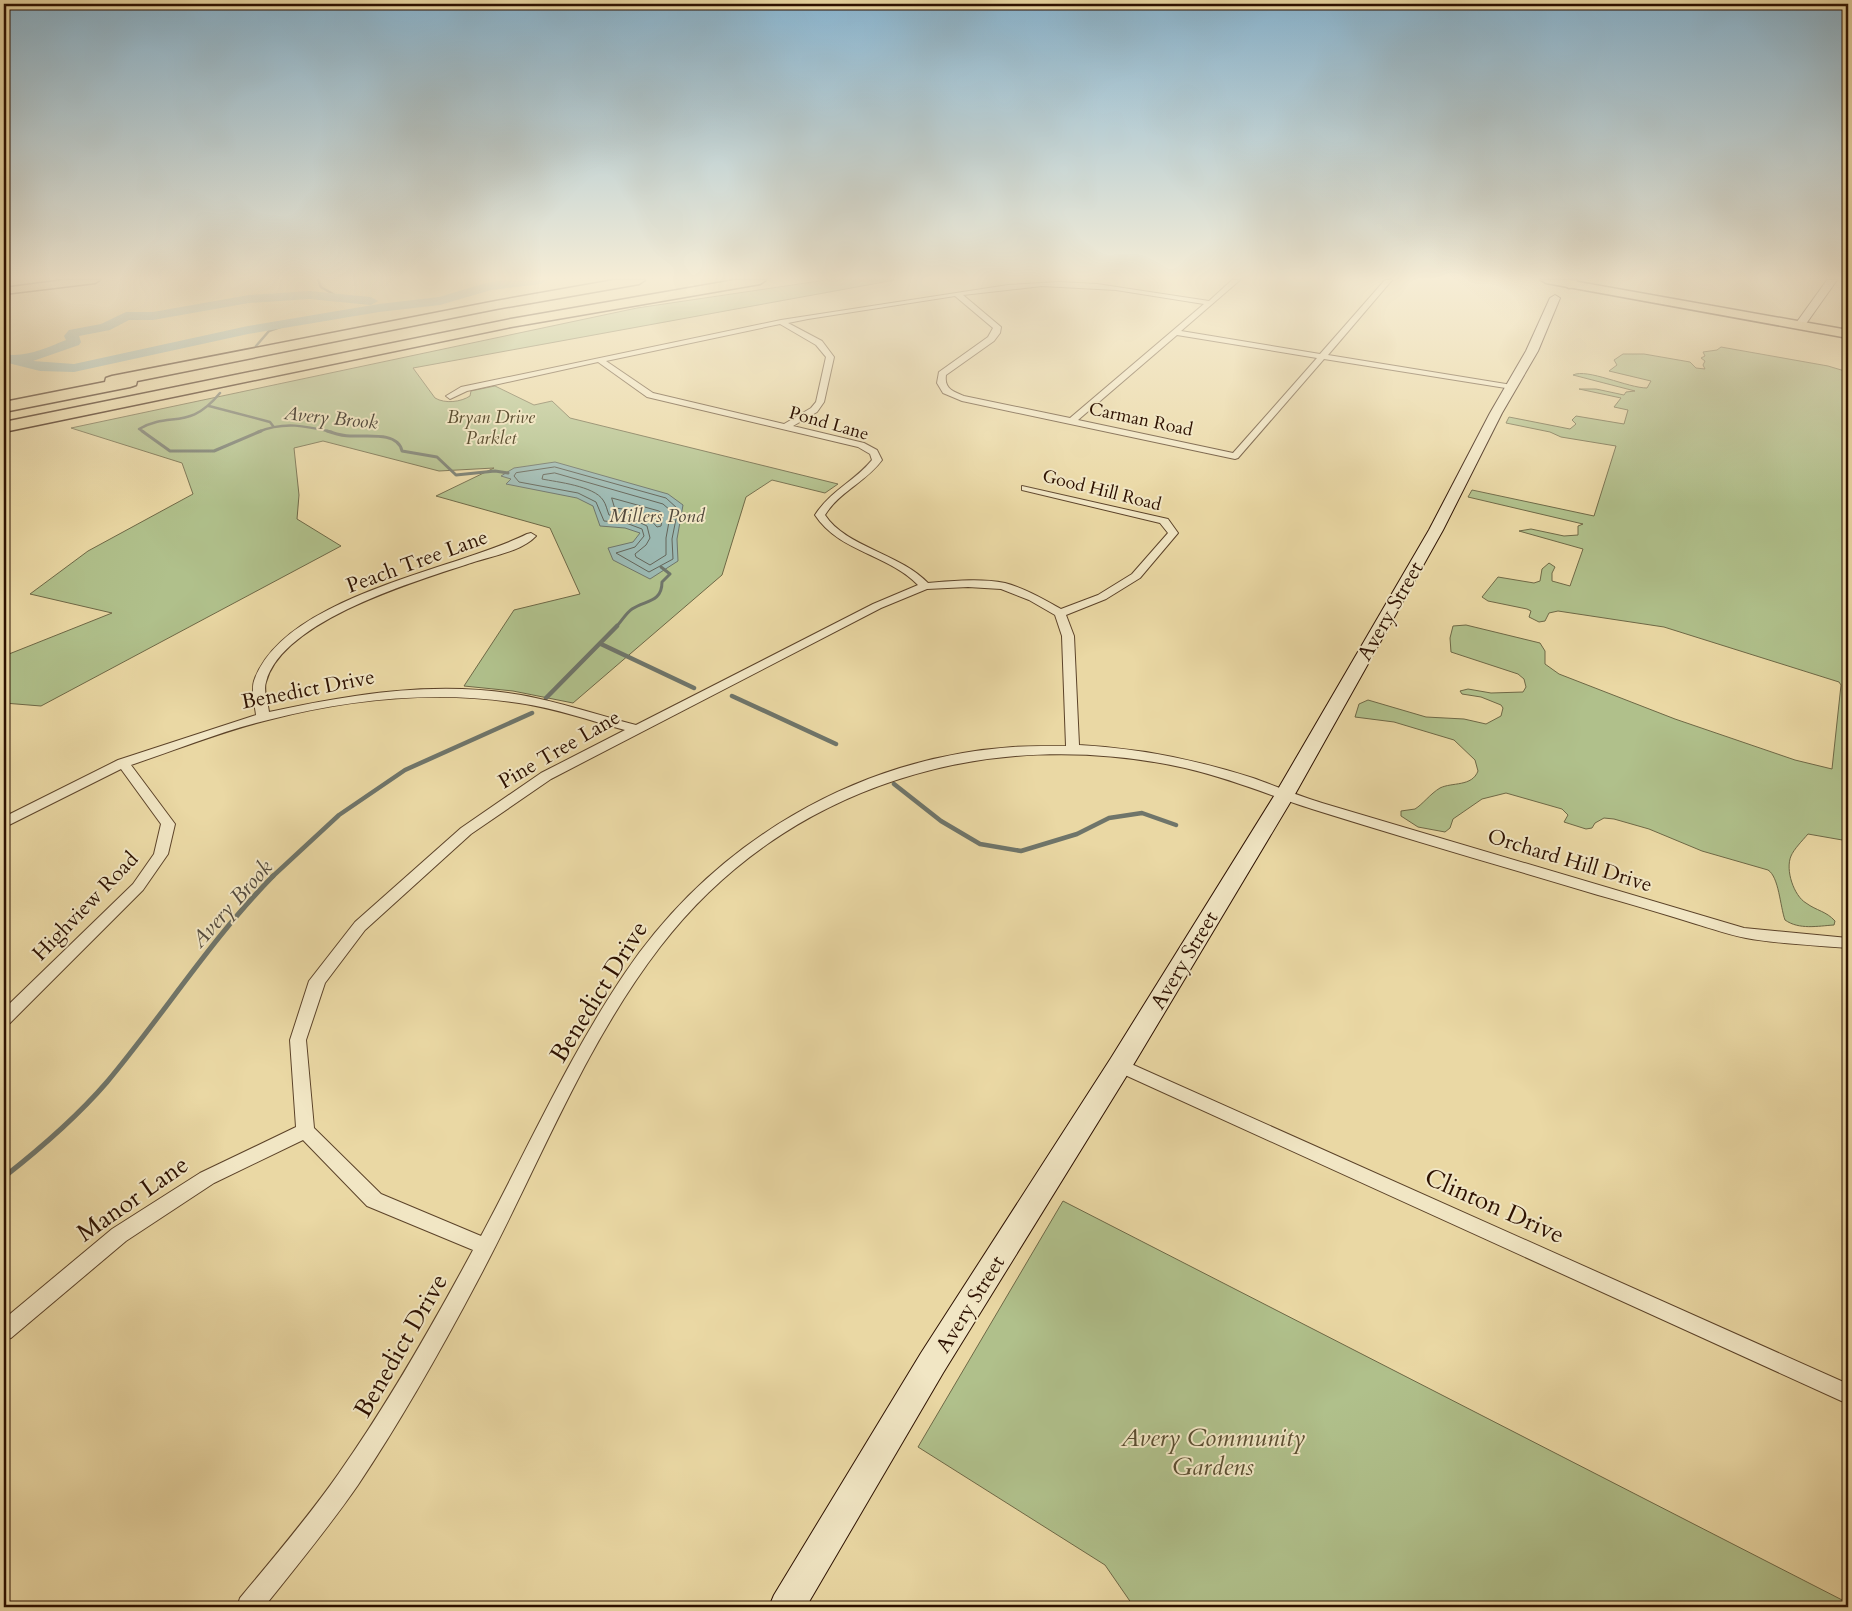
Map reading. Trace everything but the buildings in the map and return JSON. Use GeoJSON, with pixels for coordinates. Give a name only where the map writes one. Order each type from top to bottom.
{"type":"FeatureCollection","features":[{"type":"Feature","properties":{"kind":"highway"},"geometry":{"type":"LineString","coordinates":[[4,402],[241,355]]}},
{"type":"Feature","properties":{"kind":"highway"},"geometry":{"type":"LineString","coordinates":[[4,407],[265,355]]}},
{"type":"Feature","properties":{"kind":"highway"},"geometry":{"type":"LineString","coordinates":[[4,421],[331,355]]}},
{"type":"Feature","properties":{"kind":"highway"},"geometry":{"type":"LineString","coordinates":[[4,427],[356,355]]}},
{"type":"Feature","properties":{"kind":"main road","name":"Avery Street"},"geometry":{"type":"LineString","coordinates":[[786,1607],[938,1354],[1120,1065],[1284,796],[1436,530],[1496,413],[1530,355]]}},
{"type":"Feature","properties":{"kind":"street"},"geometry":{"type":"LineString","coordinates":[[450,396],[464,389],[623,355]]}},
{"type":"Feature","properties":{"kind":"street"},"geometry":{"type":"LineString","coordinates":[[786,427],[814,410],[820,402],[830,357],[829,355]]}},
{"type":"Feature","properties":{"kind":"street","name":"Carman Road"},"geometry":{"type":"LineString","coordinates":[[968,355],[942,374],[941,383],[946,390],[962,398],[1235,456],[1323,357]]}},
{"type":"Feature","properties":{"kind":"street"},"geometry":{"type":"LineString","coordinates":[[1072,421],[1151,355]]}},
{"type":"Feature","properties":{"kind":"street"},"geometry":{"type":"LineString","coordinates":[[1312,355],[1512,387]]}},
{"type":"Feature","properties":{"kind":"street","name":"Pond Lane"},"geometry":{"type":"LineString","coordinates":[[600,360],[650,395],[861,445],[874,452],[877,460],[871,470],[838,492],[825,504],[820,515],[824,524],[836,534],[896,562],[918,577],[925,586]]}},
{"type":"Feature","properties":{"kind":"street","name":"Good Hill Road"},"geometry":{"type":"LineString","coordinates":[[1025,488],[1164,521],[1173,533],[1136,576],[1102,598],[1060,613]]}},
{"type":"Feature","properties":{"kind":"street","name":"Peach Tree Lane"},"geometry":{"type":"LineString","coordinates":[[263,717],[259,683],[271,659],[294,637],[328,615],[364,597],[401,582],[507,548],[532,536]]}},
{"type":"Feature","properties":{"kind":"street","name":"Pine Tree Lane"},"geometry":{"type":"LineString","coordinates":[[305,1131],[298,1040],[317,981],[360,926],[466,831],[546,776],[877,606],[925,586],[968,584],[1003,586],[1033,598],[1060,613]]}},
{"type":"Feature","properties":{"kind":"street"},"geometry":{"type":"LineString","coordinates":[[1060,613],[1068,636],[1072,748]]}},
{"type":"Feature","properties":{"kind":"street","name":"Benedict Drive"},"geometry":{"type":"LineString","coordinates":[[4,822],[123,763],[263,717],[327,704],[404,694],[459,693],[521,699],[636,729]]}},
{"type":"Feature","properties":{"kind":"street","name":"Benedict Drive"},"geometry":{"type":"LineString","coordinates":[[249,1607],[298,1547],[359,1463],[486,1247],[593,1037],[657,939],[714,876],[788,822],[830,799],[881,778],[946,759],[1023,749],[1072,748],[1147,756],[1198,767],[1265,786],[1284,796]]}},
{"type":"Feature","properties":{"kind":"street","name":"Highview Road"},"geometry":{"type":"LineString","coordinates":[[4,1019],[138,887],[161,854],[168,824],[123,763]]}},
{"type":"Feature","properties":{"kind":"street","name":"Orchard Hill Drive"},"geometry":{"type":"LineString","coordinates":[[1284,796],[1744,933],[1848,943]]}},
{"type":"Feature","properties":{"kind":"street","name":"Clinton Drive"},"geometry":{"type":"LineString","coordinates":[[1120,1065],[1848,1394]]}},
{"type":"Feature","properties":{"kind":"street"},"geometry":{"type":"LineString","coordinates":[[305,1131],[374,1200],[486,1247]]}},
{"type":"Feature","properties":{"kind":"street","name":"Manor Lane"},"geometry":{"type":"LineString","coordinates":[[4,1331],[119,1235],[207,1178],[305,1131]]}},
{"type":"Feature","properties":{"kind":"green space","name":"Bryan Drive Parklet"},"geometry":{"type":"Polygon","coordinates":[[[414,355],[483,355],[413,368],[435,398],[439,400],[448,402],[458,401],[470,396],[471,391],[495,386],[534,405],[552,401],[570,418],[838,484],[825,493],[772,480],[746,497],[722,575],[573,703],[513,691],[464,686],[514,610],[580,594],[550,528],[436,496],[494,468],[439,471],[323,441],[294,448],[299,495],[297,519],[341,546],[41,706],[4,703],[4,656],[112,613],[30,594],[88,551],[193,494],[182,463],[71,428],[414,355]]]}},
{"type":"Feature","properties":{"kind":"green space"},"geometry":{"type":"Polygon","coordinates":[[[1621,355],[1651,355],[1690,362],[1696,368],[1705,369],[1703,365],[1705,361],[1701,358],[1705,356],[1767,355],[1828,366],[1848,372],[1848,841],[1808,834],[1792,853],[1789,862],[1790,875],[1798,895],[1806,903],[1832,918],[1835,921],[1834,925],[1802,926],[1785,920],[1775,879],[1768,870],[1702,851],[1649,829],[1614,819],[1604,818],[1595,823],[1592,828],[1586,829],[1564,822],[1568,815],[1562,809],[1506,793],[1482,799],[1453,819],[1450,828],[1445,832],[1418,827],[1401,816],[1401,811],[1415,809],[1440,788],[1471,780],[1478,771],[1475,760],[1454,740],[1394,722],[1355,717],[1359,704],[1368,700],[1426,717],[1464,719],[1486,724],[1501,716],[1503,708],[1501,705],[1481,697],[1462,694],[1460,691],[1468,689],[1491,693],[1523,692],[1526,687],[1524,679],[1518,674],[1451,652],[1450,638],[1453,626],[1466,625],[1540,643],[1545,651],[1545,664],[1559,674],[1675,719],[1795,760],[1832,769],[1841,685],[1839,682],[1664,627],[1558,611],[1549,613],[1545,621],[1539,622],[1529,617],[1531,611],[1527,609],[1488,601],[1482,597],[1498,577],[1534,583],[1540,581],[1542,569],[1549,563],[1555,567],[1552,573],[1552,581],[1570,586],[1583,549],[1519,531],[1531,529],[1564,536],[1578,535],[1578,526],[1583,524],[1468,497],[1472,490],[1594,516],[1616,446],[1561,437],[1550,432],[1506,423],[1509,417],[1570,429],[1576,424],[1572,420],[1576,416],[1624,424],[1628,410],[1614,407],[1621,398],[1579,389],[1596,389],[1624,395],[1626,392],[1635,391],[1573,375],[1588,374],[1647,388],[1651,381],[1609,371],[1617,365],[1614,360],[1621,355]]]}},
{"type":"Feature","properties":{"kind":"green space","name":"Avery Community Gardens"},"geometry":{"type":"Polygon","coordinates":[[[1063,1201],[1848,1603],[1848,1607],[1134,1607],[1105,1565],[918,1447],[1063,1201]]]}},
{"type":"Feature","properties":{"kind":"water","name":"Millers Pond"},"geometry":{"type":"Polygon","coordinates":[[[555,462],[668,494],[683,505],[677,539],[678,561],[650,579],[613,560],[608,548],[633,542],[640,533],[625,528],[600,526],[593,506],[577,498],[506,484],[511,479],[501,476],[514,468],[555,462]]]}},
{"type":"Feature","properties":{"kind":"waterway"},"geometry":{"type":"LineString","coordinates":[[22,359],[38,355]]}},
{"type":"Feature","properties":{"kind":"waterway","name":"Avery Brook"},"geometry":{"type":"LineString","coordinates":[[4,358],[40,367],[74,368],[133,355]]}},
{"type":"Feature","properties":{"kind":"waterway","name":"Avery Brook"},"geometry":{"type":"LineString","coordinates":[[144,432],[139,429],[150,424],[189,416],[199,412],[209,405],[220,393]]}},
{"type":"Feature","properties":{"kind":"waterway"},"geometry":{"type":"LineString","coordinates":[[209,406],[270,422],[273,426]]}},
{"type":"Feature","properties":{"kind":"waterway","name":"Avery Brook"},"geometry":{"type":"LineString","coordinates":[[260,431],[277,427],[304,426],[332,432]]}},
{"type":"Feature","properties":{"kind":"waterway","name":"Avery Brook"},"geometry":{"type":"LineString","coordinates":[[142,431],[170,451],[214,451],[260,431]]}},
{"type":"Feature","properties":{"kind":"waterway","name":"Avery Brook"},"geometry":{"type":"LineString","coordinates":[[327,431],[347,436],[380,436],[394,440],[402,451],[437,457],[456,475],[495,471],[508,473]]}},
{"type":"Feature","properties":{"kind":"waterway","name":"Avery Brook"},"geometry":{"type":"LineString","coordinates":[[616,627],[632,609],[652,600],[659,594],[662,582],[670,574],[661,567]]}},
{"type":"Feature","properties":{"kind":"waterway","name":"Avery Brook"},"geometry":{"type":"LineString","coordinates":[[546,698],[617,626]]}},
{"type":"Feature","properties":{"kind":"waterway"},"geometry":{"type":"LineString","coordinates":[[601,644],[694,688]]}},
{"type":"Feature","properties":{"kind":"waterway"},"geometry":{"type":"LineString","coordinates":[[732,696],[836,744]]}},
{"type":"Feature","properties":{"kind":"waterway","name":"Avery Brook"},"geometry":{"type":"LineString","coordinates":[[272,877],[339,815],[405,770],[532,713]]}},
{"type":"Feature","properties":{"kind":"waterway"},"geometry":{"type":"LineString","coordinates":[[894,784],[941,821],[980,844],[1021,851],[1077,834],[1109,818],[1142,813],[1176,825]]}},
{"type":"Feature","properties":{"kind":"waterway","name":"Avery Brook"},"geometry":{"type":"LineString","coordinates":[[4,1177],[58,1132],[107,1082],[208,951],[250,900],[272,877]]}}]}
